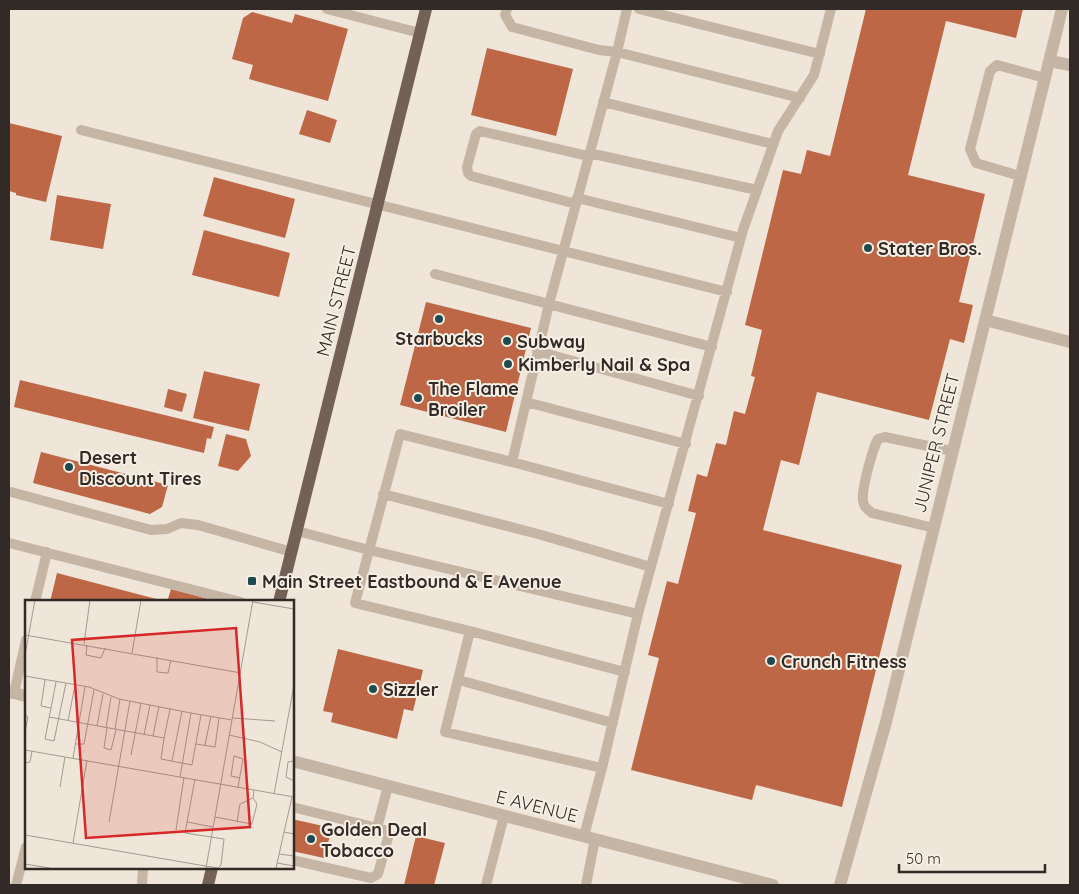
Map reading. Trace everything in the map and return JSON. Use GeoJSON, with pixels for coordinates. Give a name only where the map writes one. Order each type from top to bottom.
{"type":"FeatureCollection","features":[{"type":"Feature","properties":{"kind":"main road","name":"MAIN STREET"},"geometry":{"type":"LineString","coordinates":[[280,600],[426,9]]}},
{"type":"Feature","properties":{"kind":"main road"},"geometry":{"type":"LineString","coordinates":[[208,885],[212,869]]}},
{"type":"Feature","properties":{"kind":"street","name":"JUNIPER STREET"},"geometry":{"type":"LineString","coordinates":[[840,885],[886,722],[1062,9]]}},
{"type":"Feature","properties":{"kind":"street"},"geometry":{"type":"LineString","coordinates":[[1050,61],[1070,65]]}},
{"type":"Feature","properties":{"kind":"street"},"geometry":{"type":"LineString","coordinates":[[985,320],[1070,342]]}},
{"type":"Feature","properties":{"kind":"street","name":"E AVENUE"},"geometry":{"type":"LineString","coordinates":[[294,762],[772,885]]}},
{"type":"Feature","properties":{"kind":"lane"},"geometry":{"type":"LineString","coordinates":[[327,9],[420,33]]}},
{"type":"Feature","properties":{"kind":"lane"},"geometry":{"type":"LineString","coordinates":[[507,9],[505,15],[512,27],[599,50],[618,52],[800,98]]}},
{"type":"Feature","properties":{"kind":"lane"},"geometry":{"type":"LineString","coordinates":[[512,462],[549,304],[628,9]]}},
{"type":"Feature","properties":{"kind":"lane"},"geometry":{"type":"LineString","coordinates":[[639,9],[820,54]]}},
{"type":"Feature","properties":{"kind":"lane"},"geometry":{"type":"LineString","coordinates":[[586,885],[590,838],[602,768],[638,614],[741,238],[778,131],[814,76],[831,9]]}},
{"type":"Feature","properties":{"kind":"lane"},"geometry":{"type":"LineString","coordinates":[[1020,176],[976,163],[970,149],[990,70],[997,65],[1045,78]]}},
{"type":"Feature","properties":{"kind":"lane"},"geometry":{"type":"LineString","coordinates":[[603,102],[773,144]]}},
{"type":"Feature","properties":{"kind":"lane"},"geometry":{"type":"LineString","coordinates":[[81,130],[726,292]]}},
{"type":"Feature","properties":{"kind":"lane"},"geometry":{"type":"LineString","coordinates":[[741,238],[471,176],[468,173],[476,134],[480,131],[757,190]]}},
{"type":"Feature","properties":{"kind":"lane"},"geometry":{"type":"LineString","coordinates":[[434,274],[712,347]]}},
{"type":"Feature","properties":{"kind":"lane"},"geometry":{"type":"LineString","coordinates":[[538,352],[699,396]]}},
{"type":"Feature","properties":{"kind":"lane"},"geometry":{"type":"LineString","coordinates":[[526,402],[686,444]]}},
{"type":"Feature","properties":{"kind":"lane"},"geometry":{"type":"LineString","coordinates":[[625,672],[355,603],[368,550],[400,434],[669,504]]}},
{"type":"Feature","properties":{"kind":"lane"},"geometry":{"type":"LineString","coordinates":[[934,528],[872,513],[865,508],[863,498],[874,446],[878,438],[885,437],[952,451]]}},
{"type":"Feature","properties":{"kind":"lane"},"geometry":{"type":"LineString","coordinates":[[11,492],[151,530],[167,529],[181,523],[198,525],[292,552]]}},
{"type":"Feature","properties":{"kind":"lane"},"geometry":{"type":"LineString","coordinates":[[384,494],[538,534],[651,567]]}},
{"type":"Feature","properties":{"kind":"lane"},"geometry":{"type":"LineString","coordinates":[[297,531],[368,550],[638,614]]}},
{"type":"Feature","properties":{"kind":"lane"},"geometry":{"type":"LineString","coordinates":[[9,543],[233,600]]}},
{"type":"Feature","properties":{"kind":"lane"},"geometry":{"type":"LineString","coordinates":[[35,600],[47,552]]}},
{"type":"Feature","properties":{"kind":"lane"},"geometry":{"type":"LineString","coordinates":[[470,631],[445,732],[602,768]]}},
{"type":"Feature","properties":{"kind":"lane"},"geometry":{"type":"LineString","coordinates":[[16,693],[25,645]]}},
{"type":"Feature","properties":{"kind":"lane"},"geometry":{"type":"LineString","coordinates":[[459,680],[613,723]]}},
{"type":"Feature","properties":{"kind":"lane"},"geometry":{"type":"LineString","coordinates":[[377,828],[388,786]]}},
{"type":"Feature","properties":{"kind":"lane"},"geometry":{"type":"LineString","coordinates":[[294,807],[386,830],[389,834],[378,874],[371,878],[294,860]]}},
{"type":"Feature","properties":{"kind":"lane"},"geometry":{"type":"LineString","coordinates":[[486,885],[504,816]]}},
{"type":"Feature","properties":{"kind":"lane"},"geometry":{"type":"LineString","coordinates":[[16,885],[25,851]]}},
{"type":"Feature","properties":{"kind":"lane"},"geometry":{"type":"LineString","coordinates":[[142,885],[143,869]]}},
{"type":"Feature","properties":{"kind":"building"},"geometry":{"type":"Polygon","coordinates":[[[866,9],[1023,9],[1016,38],[946,21],[908,175],[985,194],[959,302],[973,305],[964,343],[950,339],[929,420],[817,392],[799,465],[781,460],[763,530],[902,565],[842,807],[756,785],[752,800],[631,770],[659,658],[648,655],[667,581],[678,584],[696,513],[688,511],[697,474],[707,477],[716,443],[726,445],[734,411],[745,414],[755,377],[751,376],[762,330],[745,325],[783,170],[801,174],[807,150],[830,156],[866,9]]]}},
{"type":"Feature","properties":{"kind":"building"},"geometry":{"type":"Polygon","coordinates":[[[252,12],[292,23],[295,14],[348,29],[328,101],[249,79],[253,65],[232,59],[243,18],[252,12]]]}},
{"type":"Feature","properties":{"kind":"building"},"geometry":{"type":"Polygon","coordinates":[[[487,48],[573,69],[556,136],[471,115],[487,48]]]}},
{"type":"Feature","properties":{"kind":"building"},"geometry":{"type":"Polygon","coordinates":[[[307,110],[337,120],[330,143],[299,134],[307,110]]]}},
{"type":"Feature","properties":{"kind":"building"},"geometry":{"type":"Polygon","coordinates":[[[9,123],[62,136],[46,202],[16,195],[16,193],[9,191],[9,123]]]}},
{"type":"Feature","properties":{"kind":"building"},"geometry":{"type":"Polygon","coordinates":[[[214,177],[295,199],[285,238],[203,216],[214,177]]]}},
{"type":"Feature","properties":{"kind":"building"},"geometry":{"type":"Polygon","coordinates":[[[57,195],[111,204],[103,249],[50,240],[57,195]]]}},
{"type":"Feature","properties":{"kind":"building"},"geometry":{"type":"Polygon","coordinates":[[[204,230],[290,253],[279,297],[192,275],[204,230]]]}},
{"type":"Feature","properties":{"kind":"building"},"geometry":{"type":"Polygon","coordinates":[[[426,302],[531,328],[506,432],[400,405],[426,302]]]}},
{"type":"Feature","properties":{"kind":"building"},"geometry":{"type":"Polygon","coordinates":[[[204,371],[260,384],[249,431],[193,418],[204,371]]]}},
{"type":"Feature","properties":{"kind":"building"},"geometry":{"type":"Polygon","coordinates":[[[20,380],[214,427],[211,439],[207,438],[204,453],[14,407],[20,380]]]}},
{"type":"Feature","properties":{"kind":"building"},"geometry":{"type":"Polygon","coordinates":[[[168,389],[187,394],[182,412],[164,407],[168,389]]]}},
{"type":"Feature","properties":{"kind":"building"},"geometry":{"type":"Polygon","coordinates":[[[226,434],[246,439],[251,456],[238,471],[218,466],[226,434]]]}},
{"type":"Feature","properties":{"kind":"building","name":"Desert Discount Tires"},"geometry":{"type":"Polygon","coordinates":[[[41,452],[168,485],[162,507],[150,514],[33,483],[41,452]]]}},
{"type":"Feature","properties":{"kind":"building"},"geometry":{"type":"Polygon","coordinates":[[[57,573],[160,600],[50,600],[57,573]]]}},
{"type":"Feature","properties":{"kind":"building"},"geometry":{"type":"Polygon","coordinates":[[[171,589],[212,600],[168,600],[171,589]]]}},
{"type":"Feature","properties":{"kind":"building","name":"Sizzler"},"geometry":{"type":"Polygon","coordinates":[[[338,649],[423,670],[413,711],[404,709],[397,739],[331,722],[333,713],[323,711],[338,649]]]}},
{"type":"Feature","properties":{"kind":"building","name":"Golden Deal Tobacco"},"geometry":{"type":"Polygon","coordinates":[[[294,819],[332,828],[324,858],[294,851],[294,819]]]}},
{"type":"Feature","properties":{"kind":"building"},"geometry":{"type":"Polygon","coordinates":[[[416,836],[445,843],[434,885],[404,885],[416,836]]]}},
{"type":"Feature","properties":{"kind":"place","name":"Stater Bros."},"geometry":{"type":"Point","coordinates":[868,248]}},
{"type":"Feature","properties":{"kind":"place","name":"Starbucks"},"geometry":{"type":"Point","coordinates":[439,319]}},
{"type":"Feature","properties":{"kind":"place","name":"Subway"},"geometry":{"type":"Point","coordinates":[507,341]}},
{"type":"Feature","properties":{"kind":"place","name":"Kimberly Nail & Spa"},"geometry":{"type":"Point","coordinates":[508,364]}},
{"type":"Feature","properties":{"kind":"place","name":"The Flame Broiler"},"geometry":{"type":"Point","coordinates":[418,398]}},
{"type":"Feature","properties":{"kind":"place","name":"Desert Discount Tires"},"geometry":{"type":"Point","coordinates":[69,467]}},
{"type":"Feature","properties":{"kind":"place","name":"Main Street Eastbound & E Avenue"},"geometry":{"type":"Point","coordinates":[252,581]}},
{"type":"Feature","properties":{"kind":"place","name":"Crunch Fitness"},"geometry":{"type":"Point","coordinates":[771,661]}},
{"type":"Feature","properties":{"kind":"place","name":"Sizzler"},"geometry":{"type":"Point","coordinates":[373,689]}},
{"type":"Feature","properties":{"kind":"place","name":"Golden Deal Tobacco"},"geometry":{"type":"Point","coordinates":[311,839]}}]}
